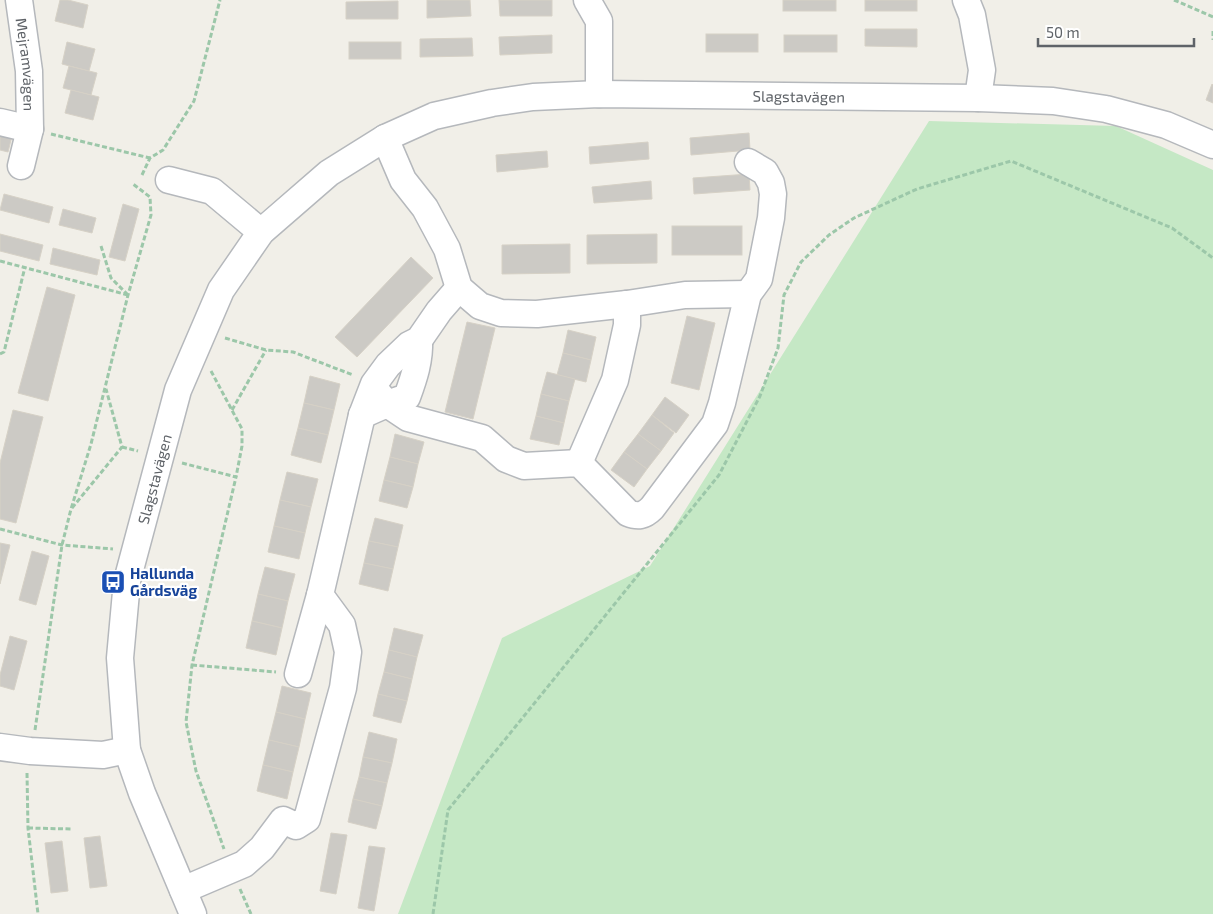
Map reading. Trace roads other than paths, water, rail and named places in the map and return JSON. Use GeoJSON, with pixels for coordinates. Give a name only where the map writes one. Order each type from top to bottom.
{"type":"FeatureCollection","features":[{"type":"Feature","properties":{"kind":"street","name":"Mejramvägen"},"geometry":{"type":"LineString","coordinates":[[19,0],[29,71],[30,129],[21,166]]}},
{"type":"Feature","properties":{"kind":"street"},"geometry":{"type":"LineString","coordinates":[[587,0],[600,21],[599,94]]}},
{"type":"Feature","properties":{"kind":"street"},"geometry":{"type":"LineString","coordinates":[[966,0],[972,15],[982,70],[978,98]]}},
{"type":"Feature","properties":{"kind":"street","name":"Slagstavägen"},"geometry":{"type":"LineString","coordinates":[[193,914],[142,792],[127,750],[120,658],[127,582],[178,390],[221,290],[260,232],[329,173],[385,138],[434,116],[492,103],[533,97],[599,94],[978,98],[1053,101],[1106,109],[1166,125],[1213,145]]}},
{"type":"Feature","properties":{"kind":"street","name":"Mejramvägen"},"geometry":{"type":"LineString","coordinates":[[0,122],[30,129]]}},
{"type":"Feature","properties":{"kind":"street"},"geometry":{"type":"LineString","coordinates":[[385,138],[403,180],[425,208],[447,249],[459,288],[480,306],[501,313],[537,314],[627,304],[685,295],[748,294]]}},
{"type":"Feature","properties":{"kind":"street"},"geometry":{"type":"LineString","coordinates":[[380,394],[408,418],[482,438],[506,459],[524,466],[579,463],[628,513],[637,516],[647,513],[714,424],[722,403],[748,294],[760,279],[771,218],[773,194],[771,183],[765,172],[748,162]]}},
{"type":"Feature","properties":{"kind":"street"},"geometry":{"type":"LineString","coordinates":[[169,180],[212,191],[260,232]]}},
{"type":"Feature","properties":{"kind":"street"},"geometry":{"type":"LineString","coordinates":[[298,674],[320,595],[362,415],[380,394],[395,358],[409,345],[419,340],[439,311],[459,288]]}},
{"type":"Feature","properties":{"kind":"street"},"geometry":{"type":"LineString","coordinates":[[579,463],[615,380],[627,325],[627,304]]}},
{"type":"Feature","properties":{"kind":"street"},"geometry":{"type":"LineString","coordinates":[[380,394],[408,397],[420,351],[419,340]]}},
{"type":"Feature","properties":{"kind":"street"},"geometry":{"type":"LineString","coordinates":[[183,890],[244,864],[262,848],[284,820],[296,826],[307,819],[343,688],[348,652],[342,626],[320,595]]}},
{"type":"Feature","properties":{"kind":"street"},"geometry":{"type":"LineString","coordinates":[[0,747],[30,751],[103,755],[127,750]]}},
{"type":"Feature","properties":{"kind":"place","name":"Hallunda Gårdsväg"},"geometry":{"type":"Point","coordinates":[113,582]}}]}
